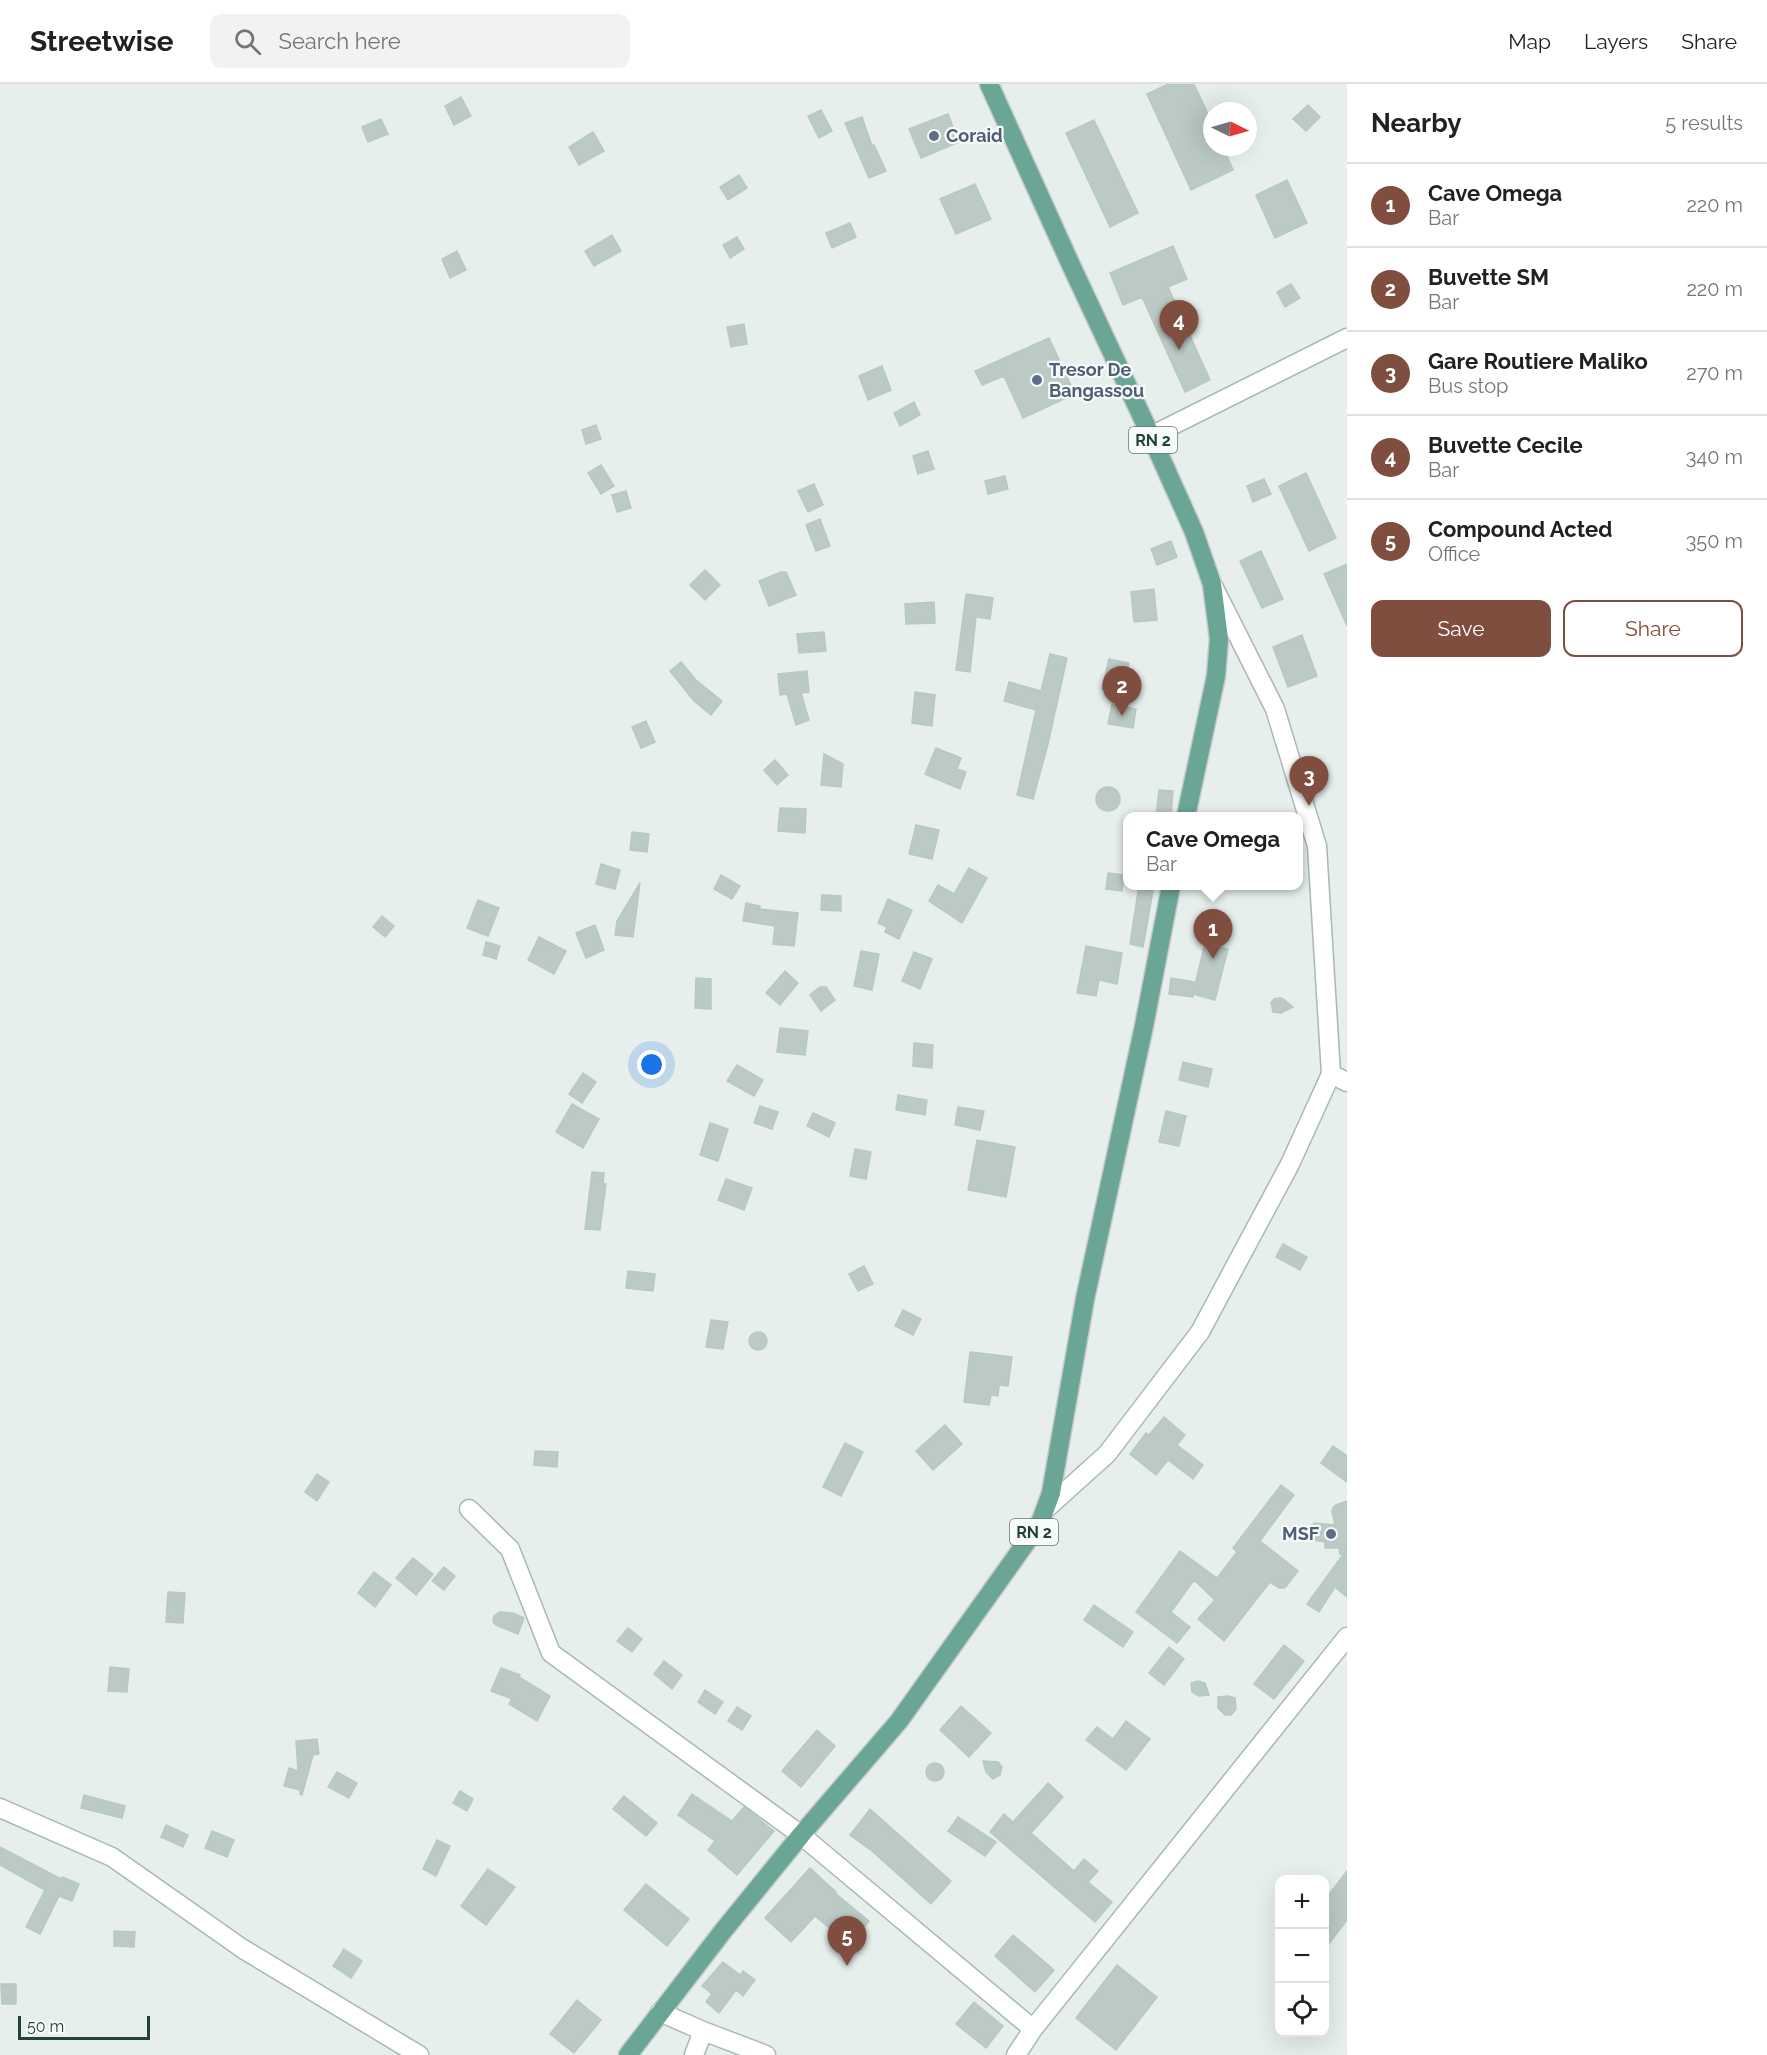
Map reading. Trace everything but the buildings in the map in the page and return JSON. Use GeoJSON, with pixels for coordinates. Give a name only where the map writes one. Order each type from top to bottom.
{"type":"FeatureCollection","features":[{"type":"Feature","properties":{"kind":"main road","name":"RN 2"},"geometry":{"type":"LineString","coordinates":[[989,84],[1194,532],[1212,584],[1219,639],[1216,676],[1187,812]]}},
{"type":"Feature","properties":{"kind":"main road","name":"RN 2"},"geometry":{"type":"LineString","coordinates":[[628,2055],[801,1835],[899,1721],[1040,1523],[1047,1508],[1085,1299],[1144,1026],[1170,890]]}},
{"type":"Feature","properties":{"kind":"street"},"geometry":{"type":"LineString","coordinates":[[1151,436],[1347,338]]}},
{"type":"Feature","properties":{"kind":"street"},"geometry":{"type":"LineString","coordinates":[[1047,1508],[1107,1454],[1200,1332],[1339,1078],[1317,846],[1275,709],[1212,584]]}},
{"type":"Feature","properties":{"kind":"street"},"geometry":{"type":"LineString","coordinates":[[469,1509],[510,1549],[551,1653],[801,1835],[1033,2029]]}},
{"type":"Feature","properties":{"kind":"street"},"geometry":{"type":"LineString","coordinates":[[1016,2055],[1033,2029],[1347,1637]]}},
{"type":"Feature","properties":{"kind":"street"},"geometry":{"type":"LineString","coordinates":[[0,1808],[112,1857],[243,1949],[419,2055]]}},
{"type":"Feature","properties":{"kind":"street"},"geometry":{"type":"LineString","coordinates":[[660,2012],[766,2055]]}},
{"type":"Feature","properties":{"kind":"street"},"geometry":{"type":"LineString","coordinates":[[694,2055],[703,2031]]}},
{"type":"Feature","properties":{"kind":"place","name":"Coraid"},"geometry":{"type":"Point","coordinates":[934,136]}},
{"type":"Feature","properties":{"kind":"place","name":"Buvette Cecile"},"geometry":{"type":"Point","coordinates":[1179,350]}},
{"type":"Feature","properties":{"kind":"place","name":"Tresor De Bangassou"},"geometry":{"type":"Point","coordinates":[1037,380]}},
{"type":"Feature","properties":{"kind":"place","name":"Buvette SM"},"geometry":{"type":"Point","coordinates":[1122,716]}},
{"type":"Feature","properties":{"kind":"place","name":"Gare Routiere Maliko"},"geometry":{"type":"Point","coordinates":[1309,806]}},
{"type":"Feature","properties":{"kind":"place","name":"Cave Omega"},"geometry":{"type":"Point","coordinates":[1213,959]}},
{"type":"Feature","properties":{"kind":"place","name":"MSF"},"geometry":{"type":"Point","coordinates":[1331,1534]}},
{"type":"Feature","properties":{"kind":"place","name":"Compound Acted"},"geometry":{"type":"Point","coordinates":[847,1966]}}]}
